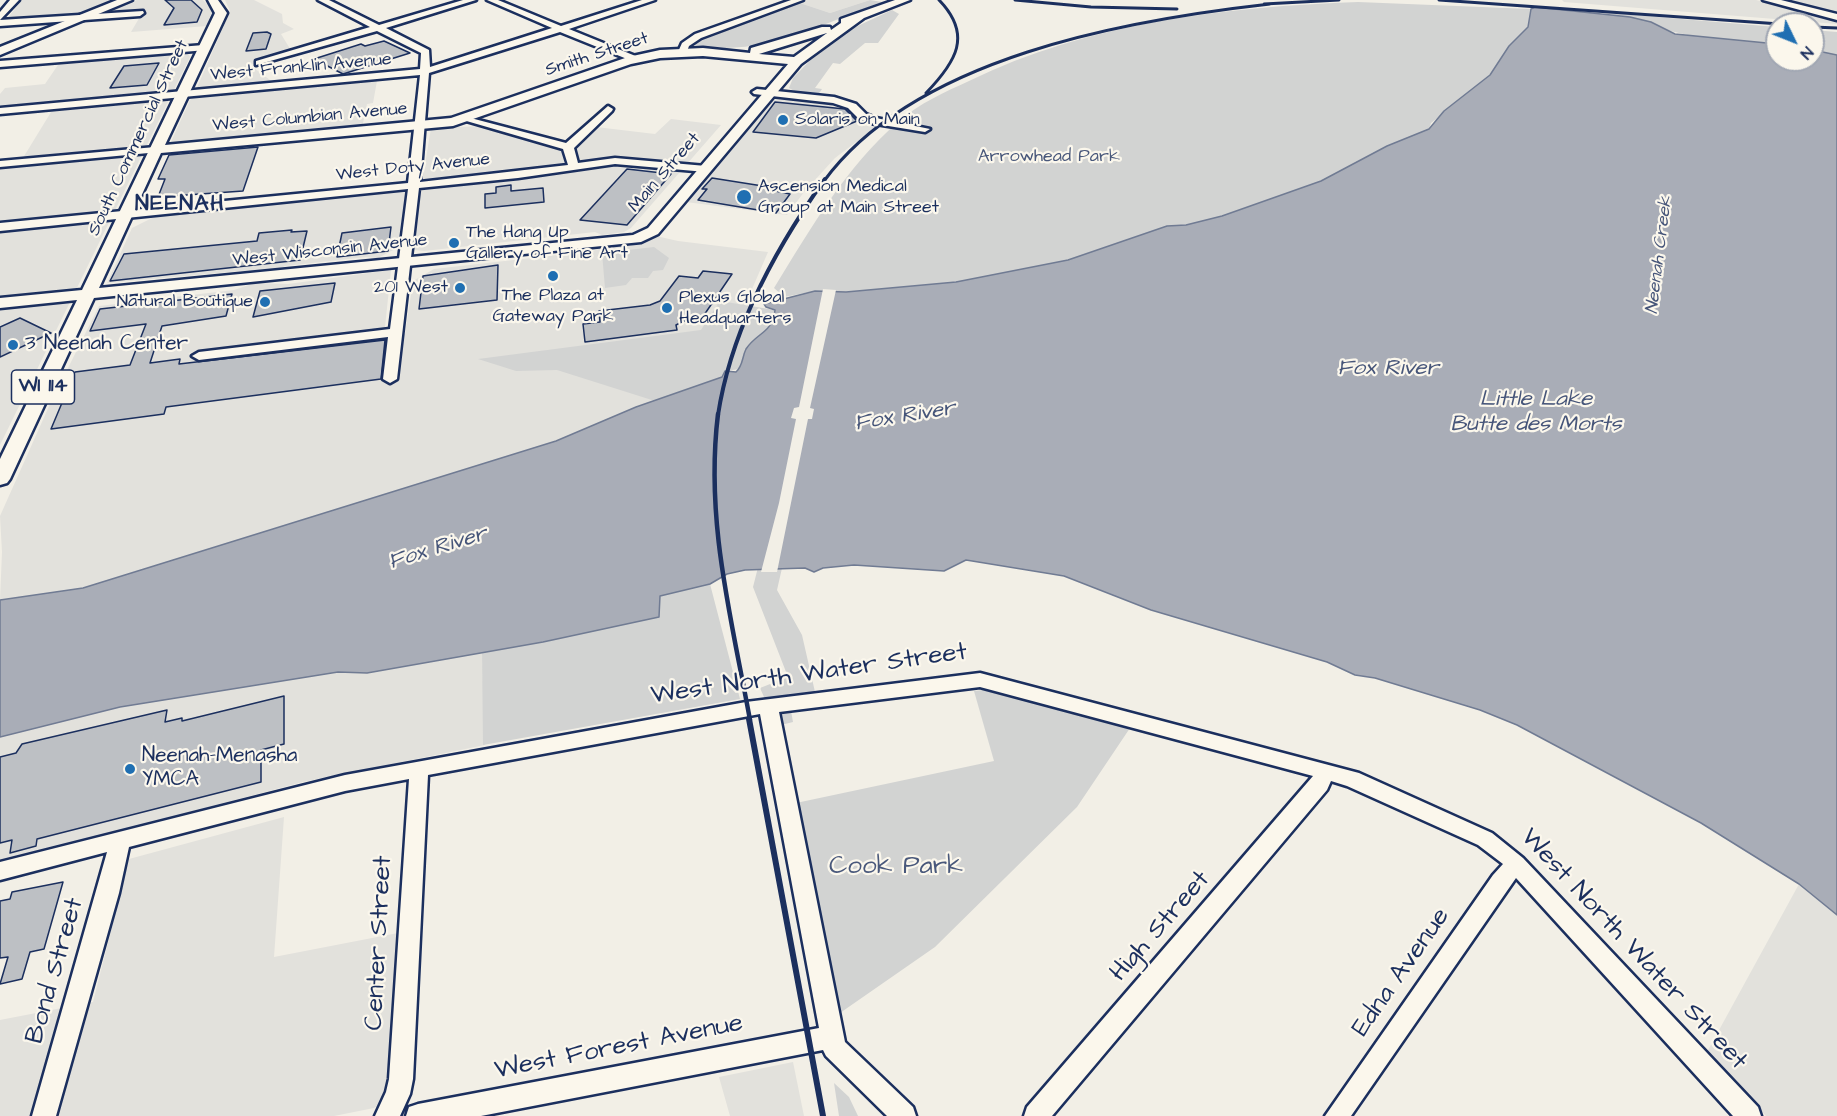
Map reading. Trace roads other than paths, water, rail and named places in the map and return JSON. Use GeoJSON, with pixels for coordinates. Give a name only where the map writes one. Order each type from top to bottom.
{"type":"FeatureCollection","features":[{"type":"Feature","properties":{"kind":"main road"},"geometry":{"type":"LineString","coordinates":[[0,51],[127,0]]}},
{"type":"Feature","properties":{"kind":"main road","name":"South Commercial Street"},"geometry":{"type":"LineString","coordinates":[[88,296],[221,13],[213,0]]}},
{"type":"Feature","properties":{"kind":"main road","name":"Main Street"},"geometry":{"type":"LineString","coordinates":[[612,239],[624,242],[649,233],[790,61],[826,29],[906,0]]}},
{"type":"Feature","properties":{"kind":"main road"},"geometry":{"type":"LineString","coordinates":[[1768,0],[1837,17]]}},
{"type":"Feature","properties":{"kind":"main road","name":"Main Street"},"geometry":{"type":"LineString","coordinates":[[790,61],[863,15]]}},
{"type":"Feature","properties":{"kind":"main road"},"geometry":{"type":"LineString","coordinates":[[718,54],[774,48],[826,29]]}},
{"type":"Feature","properties":{"kind":"main road","name":"Smith Street"},"geometry":{"type":"LineString","coordinates":[[467,118],[635,59],[683,52],[718,54]]}},
{"type":"Feature","properties":{"kind":"main road"},"geometry":{"type":"LineString","coordinates":[[718,54],[790,61]]}},
{"type":"Feature","properties":{"kind":"main road","name":"West Columbian Avenue"},"geometry":{"type":"LineString","coordinates":[[155,150],[421,126],[467,118]]}},
{"type":"Feature","properties":{"kind":"main road","name":"West Wisconsin Avenue"},"geometry":{"type":"LineString","coordinates":[[22,303],[612,239]]}},
{"type":"Feature","properties":{"kind":"main road","name":"WI 114"},"geometry":{"type":"LineString","coordinates":[[0,479],[88,296]]}},
{"type":"Feature","properties":{"kind":"main road"},"geometry":{"type":"LineString","coordinates":[[0,303],[22,303]]}},
{"type":"Feature","properties":{"kind":"main road"},"geometry":{"type":"LineString","coordinates":[[0,309],[22,303]]}},
{"type":"Feature","properties":{"kind":"street"},"geometry":{"type":"LineString","coordinates":[[1,15],[15,0]]}},
{"type":"Feature","properties":{"kind":"street"},"geometry":{"type":"LineString","coordinates":[[322,0],[425,50],[421,126],[390,379]]}},
{"type":"Feature","properties":{"kind":"street"},"geometry":{"type":"LineString","coordinates":[[285,86],[285,79],[259,63],[472,0]]}},
{"type":"Feature","properties":{"kind":"street"},"geometry":{"type":"LineString","coordinates":[[491,0],[635,59]]}},
{"type":"Feature","properties":{"kind":"street","name":"West Franklin Avenue"},"geometry":{"type":"LineString","coordinates":[[0,111],[424,72],[651,0]]}},
{"type":"Feature","properties":{"kind":"street"},"geometry":{"type":"LineString","coordinates":[[683,52],[685,45],[698,36],[799,0]]}},
{"type":"Feature","properties":{"kind":"street"},"geometry":{"type":"LineString","coordinates":[[0,23],[140,13]]}},
{"type":"Feature","properties":{"kind":"street"},"geometry":{"type":"LineString","coordinates":[[0,64],[204,48]]}},
{"type":"Feature","properties":{"kind":"street"},"geometry":{"type":"LineString","coordinates":[[764,93],[834,100],[852,106],[862,116],[874,121],[925,129]]}},
{"type":"Feature","properties":{"kind":"street"},"geometry":{"type":"LineString","coordinates":[[568,147],[608,109]]}},
{"type":"Feature","properties":{"kind":"street"},"geometry":{"type":"LineString","coordinates":[[467,118],[568,147]]}},
{"type":"Feature","properties":{"kind":"street"},"geometry":{"type":"LineString","coordinates":[[568,147],[574,167]]}},
{"type":"Feature","properties":{"kind":"street"},"geometry":{"type":"LineString","coordinates":[[0,164],[155,150]]}},
{"type":"Feature","properties":{"kind":"street","name":"West Doty Avenue"},"geometry":{"type":"LineString","coordinates":[[0,227],[412,186],[615,161],[700,168]]}},
{"type":"Feature","properties":{"kind":"street"},"geometry":{"type":"LineString","coordinates":[[199,356],[396,332]]}},
{"type":"Feature","properties":{"kind":"street","name":"West North Water Street"},"geometry":{"type":"LineString","coordinates":[[0,871],[293,795],[604,734],[768,706],[986,681],[1365,784],[1485,839],[1503,851],[1516,864],[1749,1116]]}},
{"type":"Feature","properties":{"kind":"street"},"geometry":{"type":"LineString","coordinates":[[768,706],[834,1048],[904,1116]]}},
{"type":"Feature","properties":{"kind":"street","name":"Center Street"},"geometry":{"type":"LineString","coordinates":[[387,1116],[399,1094],[401,1078],[419,770]]}},
{"type":"Feature","properties":{"kind":"street","name":"High Street"},"geometry":{"type":"LineString","coordinates":[[1036,1116],[1320,784],[1325,772]]}},
{"type":"Feature","properties":{"kind":"street","name":"Bond Street"},"geometry":{"type":"LineString","coordinates":[[44,1116],[108,893],[120,840]]}},
{"type":"Feature","properties":{"kind":"street","name":"Edna Avenue"},"geometry":{"type":"LineString","coordinates":[[1337,1116],[1500,881],[1516,864]]}},
{"type":"Feature","properties":{"kind":"street","name":"West Forest Avenue"},"geometry":{"type":"LineString","coordinates":[[418,1116],[831,1037]]}},
{"type":"Feature","properties":{"kind":"water","name":"Little Lake Butte des Morts"},"geometry":{"type":"Polygon","coordinates":[[[1535,7],[1630,17],[1651,22],[1675,34],[1765,43],[1765,72],[1825,72],[1825,52],[1837,55],[1837,915],[1799,884],[1701,823],[1517,725],[1480,710],[1375,678],[1355,675],[1327,662],[1151,610],[1064,576],[966,560],[944,571],[854,565],[823,568],[814,572],[805,568],[745,570],[727,574],[710,584],[660,596],[659,617],[543,642],[367,673],[338,672],[120,707],[0,737],[0,600],[83,588],[556,441],[636,407],[722,377],[725,371],[736,372],[750,343],[771,324],[775,310],[764,304],[815,291],[846,292],[956,282],[1068,260],[1167,226],[1186,225],[1222,216],[1321,181],[1387,146],[1429,129],[1444,111],[1490,75],[1509,46],[1528,27],[1531,9],[1535,7]]]}},
{"type":"Feature","properties":{"kind":"railway"},"geometry":{"type":"LineString","coordinates":[[926,93],[937,82],[957,48],[956,25],[939,0]]}},
{"type":"Feature","properties":{"kind":"railway"},"geometry":{"type":"LineString","coordinates":[[1015,0],[1091,7],[1177,9]]}},
{"type":"Feature","properties":{"kind":"railway"},"geometry":{"type":"LineString","coordinates":[[1264,4],[1339,0]]}},
{"type":"Feature","properties":{"kind":"railway"},"geometry":{"type":"LineString","coordinates":[[1439,0],[1765,23]]}},
{"type":"Feature","properties":{"kind":"railway"},"geometry":{"type":"LineString","coordinates":[[824,181],[863,138],[912,103],[967,75],[1028,52],[1090,34],[1153,21],[1270,4]]}},
{"type":"Feature","properties":{"kind":"railway"},"geometry":{"type":"LineString","coordinates":[[1825,28],[1837,28]]}},
{"type":"Feature","properties":{"kind":"railway"},"geometry":{"type":"LineString","coordinates":[[718,415],[724,383],[744,321],[789,233],[825,179]]}},
{"type":"Feature","properties":{"kind":"railway"},"geometry":{"type":"LineString","coordinates":[[718,414],[715,453],[717,530],[728,605],[750,720]]}},
{"type":"Feature","properties":{"kind":"railway"},"geometry":{"type":"LineString","coordinates":[[749,719],[823,1116]]}},
{"type":"Feature","properties":{"kind":"place","name":"Solaris on Main"},"geometry":{"type":"Point","coordinates":[783,120]}},
{"type":"Feature","properties":{"kind":"place","name":"Ascension Medical Group at Main Street"},"geometry":{"type":"Point","coordinates":[744,197]}},
{"type":"Feature","properties":{"kind":"place","name":"The Hang Up Gallery of Fine Art"},"geometry":{"type":"Point","coordinates":[454,243]}},
{"type":"Feature","properties":{"kind":"place","name":"The Plaza at Gateway Park"},"geometry":{"type":"Point","coordinates":[553,276]}},
{"type":"Feature","properties":{"kind":"place","name":"201 West"},"geometry":{"type":"Point","coordinates":[460,288]}},
{"type":"Feature","properties":{"kind":"place","name":"Natural Boutique"},"geometry":{"type":"Point","coordinates":[265,302]}},
{"type":"Feature","properties":{"kind":"place","name":"Plexus Global Headquarters"},"geometry":{"type":"Point","coordinates":[667,308]}},
{"type":"Feature","properties":{"kind":"place","name":"3 Neenah Center"},"geometry":{"type":"Point","coordinates":[13,345]}},
{"type":"Feature","properties":{"kind":"place","name":"Neenah-Menasha YMCA"},"geometry":{"type":"Point","coordinates":[130,769]}},
{"type":"Feature","properties":{"kind":"district","name":"NEENAH"},"geometry":{"type":"Point","coordinates":[180,205]}},
{"type":"Feature","properties":{"kind":"park label","name":"Arrowhead Park"},"geometry":{"type":"Point","coordinates":[1049,157]}},
{"type":"Feature","properties":{"kind":"park label","name":"Cook Park"},"geometry":{"type":"Point","coordinates":[896,868]}},
{"type":"Feature","properties":{"kind":"water label","name":"Neenah Creek"},"geometry":{"type":"Point","coordinates":[1660,255]}},
{"type":"Feature","properties":{"kind":"water label","name":"Fox River"},"geometry":{"type":"Point","coordinates":[1388,369]}},
{"type":"Feature","properties":{"kind":"water label","name":"Fox River"},"geometry":{"type":"Point","coordinates":[905,417]}},
{"type":"Feature","properties":{"kind":"water label","name":"Fox River"},"geometry":{"type":"Point","coordinates":[438,549]}}]}
